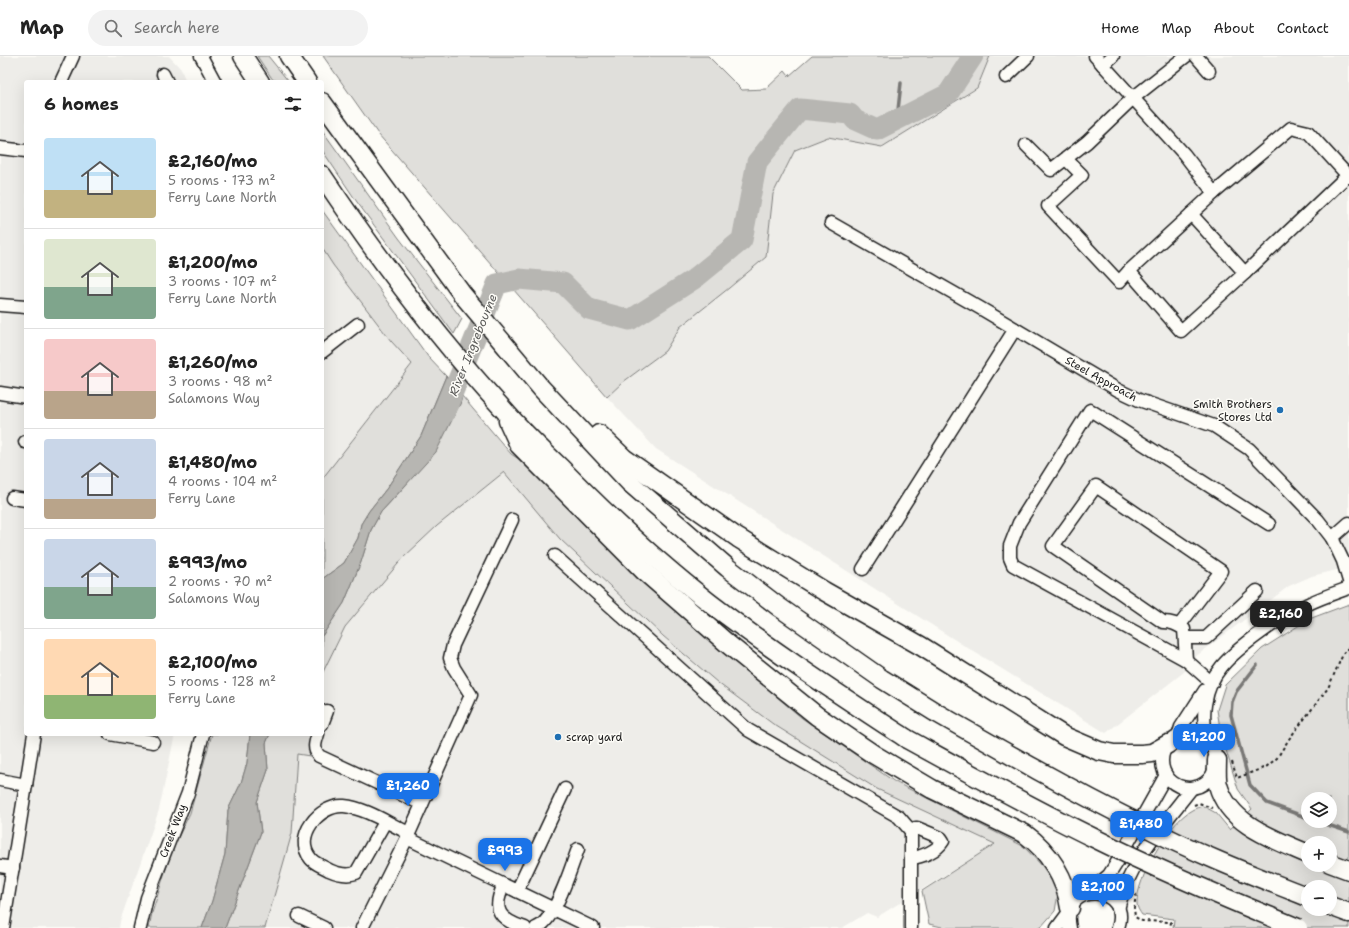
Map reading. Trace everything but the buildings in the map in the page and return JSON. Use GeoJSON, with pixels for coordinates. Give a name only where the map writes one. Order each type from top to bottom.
{"type":"FeatureCollection","features":[{"type":"Feature","properties":{"kind":"highway"},"geometry":{"type":"LineString","coordinates":[[243,56],[259,80]]}},
{"type":"Feature","properties":{"kind":"highway"},"geometry":{"type":"LineString","coordinates":[[289,56],[307,80]]}},
{"type":"Feature","properties":{"kind":"highway"},"geometry":{"type":"LineString","coordinates":[[324,105],[462,294],[523,368],[630,483],[728,568],[831,645],[935,712],[1004,752],[1142,826],[1244,872],[1301,894]]}},
{"type":"Feature","properties":{"kind":"highway"},"geometry":{"type":"LineString","coordinates":[[324,178],[394,278],[440,336],[499,405],[601,510],[654,557],[710,603],[804,671],[907,738],[995,788],[1094,838],[1195,885],[1298,928]]}},
{"type":"Feature","properties":{"kind":"highway"},"geometry":{"type":"LineString","coordinates":[[541,388],[570,405],[624,458],[738,538],[824,591],[921,646],[1064,736],[1099,751],[1114,754],[1152,753],[1173,740]]}},
{"type":"Feature","properties":{"kind":"highway"},"geometry":{"type":"LineString","coordinates":[[499,405],[519,445],[650,576],[729,645],[817,716],[844,735],[932,789],[1026,834],[1035,841],[1053,862],[1068,895],[1070,910]]}},
{"type":"Feature","properties":{"kind":"highway"},"geometry":{"type":"LineString","coordinates":[[1218,756],[1218,785],[1232,810],[1238,817],[1262,834],[1301,851]]}},
{"type":"Feature","properties":{"kind":"highway"},"geometry":{"type":"LineString","coordinates":[[1337,866],[1349,870]]}},
{"type":"Feature","properties":{"kind":"highway"},"geometry":{"type":"LineString","coordinates":[[1337,909],[1349,913]]}},
{"type":"Feature","properties":{"kind":"street"},"geometry":{"type":"LineString","coordinates":[[62,80],[73,56]]}},
{"type":"Feature","properties":{"kind":"street"},"geometry":{"type":"LineString","coordinates":[[201,56],[214,80]]}},
{"type":"Feature","properties":{"kind":"street"},"geometry":{"type":"LineString","coordinates":[[1006,77],[1028,56]]}},
{"type":"Feature","properties":{"kind":"street"},"geometry":{"type":"LineString","coordinates":[[1114,56],[1099,60],[1184,154],[1214,193]]}},
{"type":"Feature","properties":{"kind":"street"},"geometry":{"type":"LineString","coordinates":[[1026,145],[1051,170],[1087,142],[1134,98],[1186,56]]}},
{"type":"Feature","properties":{"kind":"street"},"geometry":{"type":"LineString","coordinates":[[1196,56],[1209,71]]}},
{"type":"Feature","properties":{"kind":"street"},"geometry":{"type":"LineString","coordinates":[[1066,159],[1082,175],[1048,206],[1119,282],[1129,271],[1214,193],[1291,128],[1308,132],[1348,176],[1181,331],[1129,271]]}},
{"type":"Feature","properties":{"kind":"street"},"geometry":{"type":"LineString","coordinates":[[0,148],[24,151]]}},
{"type":"Feature","properties":{"kind":"street"},"geometry":{"type":"LineString","coordinates":[[1191,214],[1245,273]]}},
{"type":"Feature","properties":{"kind":"street","name":"Steel Approach"},"geometry":{"type":"LineString","coordinates":[[831,223],[980,308],[1118,390],[1140,400],[1198,420],[1230,435],[1249,449],[1291,490],[1332,538],[1343,561],[1349,581]]}},
{"type":"Feature","properties":{"kind":"street"},"geometry":{"type":"LineString","coordinates":[[0,305],[24,307]]}},
{"type":"Feature","properties":{"kind":"street"},"geometry":{"type":"LineString","coordinates":[[324,345],[358,324]]}},
{"type":"Feature","properties":{"kind":"street"},"geometry":{"type":"LineString","coordinates":[[863,569],[1015,329]]}},
{"type":"Feature","properties":{"kind":"street"},"geometry":{"type":"LineString","coordinates":[[0,393],[24,397]]}},
{"type":"Feature","properties":{"kind":"street"},"geometry":{"type":"LineString","coordinates":[[1212,684],[1186,660],[1013,565],[1010,558],[1010,546],[1019,523],[1090,410],[1269,524]]}},
{"type":"Feature","properties":{"kind":"street"},"geometry":{"type":"LineString","coordinates":[[1179,626],[1221,571],[1096,486],[1053,546],[1163,622],[1174,622],[1179,626],[1184,629],[1186,660]]}},
{"type":"Feature","properties":{"kind":"street"},"geometry":{"type":"LineString","coordinates":[[12,498],[24,500]]}},
{"type":"Feature","properties":{"kind":"street"},"geometry":{"type":"LineString","coordinates":[[362,928],[408,836],[471,695],[454,668],[450,658],[453,645],[512,520]]}},
{"type":"Feature","properties":{"kind":"street"},"geometry":{"type":"LineString","coordinates":[[1332,538],[1349,523]]}},
{"type":"Feature","properties":{"kind":"street"},"geometry":{"type":"LineString","coordinates":[[554,556],[748,730],[897,815],[910,829],[911,928]]}},
{"type":"Feature","properties":{"kind":"street"},"geometry":{"type":"LineString","coordinates":[[1212,684],[1202,692],[1162,759],[1166,775],[1176,785],[1191,789],[1199,787],[1212,776],[1216,768],[1218,756],[1204,732],[1204,713],[1206,700],[1221,667],[1266,630],[1305,605],[1349,588]]}},
{"type":"Feature","properties":{"kind":"street"},"geometry":{"type":"LineString","coordinates":[[1185,638],[1206,638],[1257,591]]}},
{"type":"Feature","properties":{"kind":"street"},"geometry":{"type":"LineString","coordinates":[[324,719],[327,711]]}},
{"type":"Feature","properties":{"kind":"street"},"geometry":{"type":"LineString","coordinates":[[1173,740],[1186,734],[1204,738],[1218,756]]}},
{"type":"Feature","properties":{"kind":"street"},"geometry":{"type":"LineString","coordinates":[[3,928],[9,900],[34,736]]}},
{"type":"Feature","properties":{"kind":"street"},"geometry":{"type":"LineString","coordinates":[[121,736],[153,742]]}},
{"type":"Feature","properties":{"kind":"street","name":"Creek Way"},"geometry":{"type":"LineString","coordinates":[[140,928],[148,898],[188,793],[202,736]]}},
{"type":"Feature","properties":{"kind":"street"},"geometry":{"type":"LineString","coordinates":[[317,736],[315,741],[315,751],[319,756],[422,804]]}},
{"type":"Feature","properties":{"kind":"street"},"geometry":{"type":"LineString","coordinates":[[1088,893],[1109,875],[1166,775]]}},
{"type":"Feature","properties":{"kind":"street"},"geometry":{"type":"LineString","coordinates":[[0,780],[26,785]]}},
{"type":"Feature","properties":{"kind":"street"},"geometry":{"type":"LineString","coordinates":[[1118,909],[1124,887],[1131,871],[1150,840],[1191,789]]}},
{"type":"Feature","properties":{"kind":"street"},"geometry":{"type":"LineString","coordinates":[[517,891],[565,790]]}},
{"type":"Feature","properties":{"kind":"street"},"geometry":{"type":"LineString","coordinates":[[385,822],[359,871],[352,874],[333,871],[317,863],[311,859],[306,849],[305,842],[311,824],[316,816],[324,810],[334,806],[354,808],[385,822],[408,836],[554,909],[573,924],[593,928]]}},
{"type":"Feature","properties":{"kind":"street"},"geometry":{"type":"LineString","coordinates":[[910,829],[917,828],[941,838],[943,841],[941,845],[920,858],[911,858]]}},
{"type":"Feature","properties":{"kind":"street"},"geometry":{"type":"LineString","coordinates":[[536,928],[545,923],[554,909],[578,848]]}},
{"type":"Feature","properties":{"kind":"street"},"geometry":{"type":"LineString","coordinates":[[0,866],[14,868]]}},
{"type":"Feature","properties":{"kind":"street"},"geometry":{"type":"LineString","coordinates":[[504,885],[498,899],[497,905],[499,913],[515,924],[526,928]]}},
{"type":"Feature","properties":{"kind":"street"},"geometry":{"type":"LineString","coordinates":[[1057,928],[1080,896],[1095,892],[1109,897],[1118,909],[1120,916],[1118,928]]}},
{"type":"Feature","properties":{"kind":"street"},"geometry":{"type":"LineString","coordinates":[[1070,910],[1070,928]]}},
{"type":"Feature","properties":{"kind":"street"},"geometry":{"type":"LineString","coordinates":[[299,916],[324,928]]}},
{"type":"Feature","properties":{"kind":"path"},"geometry":{"type":"LineString","coordinates":[[1218,756],[1232,762],[1237,778],[1266,767],[1278,758],[1288,740],[1328,688],[1344,652],[1349,648]]}},
{"type":"Feature","properties":{"kind":"path"},"geometry":{"type":"LineString","coordinates":[[1170,928],[1171,922]]}},
{"type":"Feature","properties":{"kind":"shaded area"},"geometry":{"type":"Polygon","coordinates":[[[0,56],[169,56],[181,69],[185,80],[24,80],[24,736],[175,736],[159,810],[120,921],[119,928],[0,928],[0,56]]]}},
{"type":"Feature","properties":{"kind":"shaded area"},"geometry":{"type":"Polygon","coordinates":[[[257,56],[268,56],[287,80],[273,80],[257,56]]]}},
{"type":"Feature","properties":{"kind":"shaded area"},"geometry":{"type":"Polygon","coordinates":[[[323,56],[708,56],[742,90],[766,89],[785,71],[789,76],[812,56],[990,56],[977,88],[882,147],[828,137],[795,150],[773,194],[766,257],[680,327],[665,351],[623,382],[607,397],[378,134],[323,56]]]}},
{"type":"Feature","properties":{"kind":"shaded area"},"geometry":{"type":"Polygon","coordinates":[[[990,56],[1349,56],[1349,567],[1312,576],[1289,586],[1195,657],[1184,672],[1106,733],[963,645],[656,449],[607,397],[623,382],[665,351],[680,327],[766,257],[773,194],[795,150],[828,137],[882,147],[977,89],[990,56]]]}},
{"type":"Feature","properties":{"kind":"shaded area"},"geometry":{"type":"Polygon","coordinates":[[[324,133],[399,238],[462,319],[454,334],[357,202],[324,153],[324,133]]]}},
{"type":"Feature","properties":{"kind":"shaded area"},"geometry":{"type":"Polygon","coordinates":[[[324,213],[429,358],[446,376],[421,436],[387,488],[361,524],[358,538],[344,563],[324,578],[324,476],[412,364],[391,341],[324,251],[324,213]]]}},
{"type":"Feature","properties":{"kind":"shaded area"},"geometry":{"type":"Polygon","coordinates":[[[324,251],[391,341],[412,364],[324,476],[324,251]]]}},
{"type":"Feature","properties":{"kind":"shaded area"},"geometry":{"type":"Polygon","coordinates":[[[446,376],[462,396],[460,404],[436,452],[381,512],[371,530],[361,562],[344,603],[324,633],[324,578],[344,563],[358,538],[361,524],[387,488],[421,436],[446,376]]]}},
{"type":"Feature","properties":{"kind":"shaded area"},"geometry":{"type":"Polygon","coordinates":[[[462,396],[511,454],[528,465],[590,531],[703,635],[802,718],[895,782],[1023,846],[1051,875],[1058,894],[1055,911],[1040,928],[946,928],[929,924],[922,891],[995,844],[877,789],[773,724],[718,683],[663,636],[560,539],[504,472],[437,526],[403,558],[345,627],[324,670],[324,633],[344,603],[361,562],[371,530],[381,512],[406,485],[460,404],[462,396]]]}},
{"type":"Feature","properties":{"kind":"shaded area"},"geometry":{"type":"Polygon","coordinates":[[[504,472],[560,539],[662,636],[718,683],[773,724],[877,789],[995,844],[877,917],[867,913],[842,928],[265,928],[292,833],[297,753],[310,756],[311,736],[324,736],[324,670],[345,627],[403,558],[437,526],[504,472]]]}},
{"type":"Feature","properties":{"kind":"shaded area"},"geometry":{"type":"Polygon","coordinates":[[[1349,604],[1349,928],[1173,928],[1174,919],[1142,915],[1137,904],[1138,893],[1142,880],[1164,838],[1183,816],[1193,809],[1203,806],[1216,813],[1230,830],[1252,809],[1238,789],[1221,734],[1217,710],[1225,685],[1262,649],[1309,619],[1349,604]]]}},
{"type":"Feature","properties":{"kind":"shaded area"},"geometry":{"type":"Polygon","coordinates":[[[211,736],[250,736],[247,763],[241,783],[228,810],[225,854],[212,901],[202,928],[149,928],[152,913],[172,850],[190,813],[211,736]]]}},
{"type":"Feature","properties":{"kind":"shaded area"},"geometry":{"type":"Polygon","coordinates":[[[250,736],[269,736],[266,743],[268,770],[257,802],[261,832],[225,928],[202,928],[212,901],[225,854],[228,810],[241,783],[247,763],[250,736]]]}},
{"type":"Feature","properties":{"kind":"shaded area"},"geometry":{"type":"Polygon","coordinates":[[[269,736],[311,736],[310,756],[297,754],[292,833],[265,928],[225,928],[261,832],[257,802],[268,770],[266,743],[269,736]]]}},
{"type":"Feature","properties":{"kind":"waterway","name":"River Ingrebourne"},"geometry":{"type":"LineString","coordinates":[[444,414],[497,284],[519,279],[563,283],[589,309],[630,320],[694,279],[742,240],[757,162],[800,109],[850,114],[855,120],[877,130],[948,94],[973,56]]}},
{"type":"Feature","properties":{"kind":"waterway"},"geometry":{"type":"LineString","coordinates":[[897,119],[901,83]]}},
{"type":"Feature","properties":{"kind":"waterway"},"geometry":{"type":"LineString","coordinates":[[1257,665],[1236,692],[1232,702],[1231,715],[1250,785],[1267,803],[1301,815]]}},
{"type":"Feature","properties":{"kind":"waterway"},"geometry":{"type":"LineString","coordinates":[[1337,828],[1349,832]]}},
{"type":"Feature","properties":{"kind":"place","name":"Smith Brothers Stores Ltd"},"geometry":{"type":"Point","coordinates":[1280,410]}},
{"type":"Feature","properties":{"kind":"place","name":"scrap yard"},"geometry":{"type":"Point","coordinates":[558,737]}}]}
